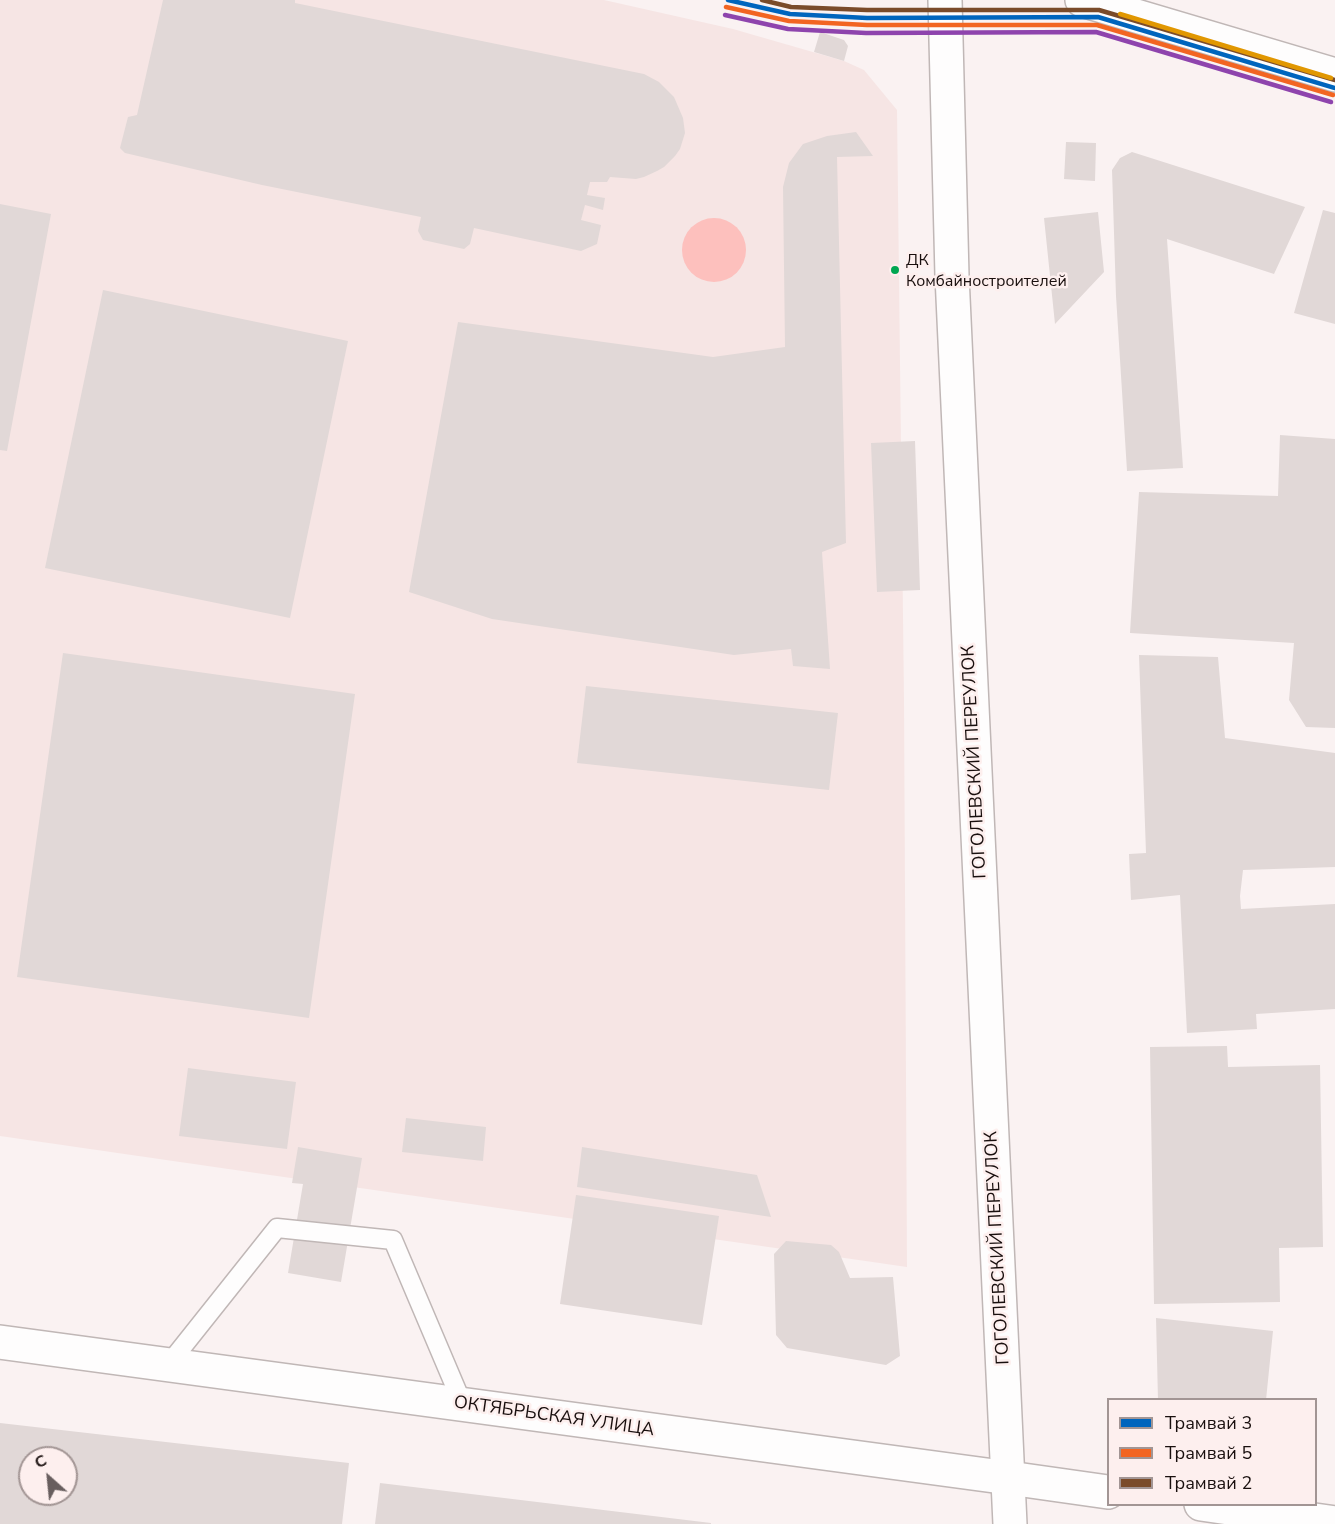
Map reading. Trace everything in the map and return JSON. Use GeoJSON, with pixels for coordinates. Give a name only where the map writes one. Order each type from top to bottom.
{"type":"FeatureCollection","features":[{"type":"Feature","properties":{"kind":"street","name":"ГОГОЛЕВСКИЙ ПЕРЕУЛОК"},"geometry":{"type":"LineString","coordinates":[[945,0],[952,288],[1010,1524]]}},
{"type":"Feature","properties":{"kind":"street"},"geometry":{"type":"LineString","coordinates":[[1083,0],[1335,75]]}},
{"type":"Feature","properties":{"kind":"street","name":"ОКТЯБРЬСКАЯ УЛИЦА"},"geometry":{"type":"LineString","coordinates":[[0,1342],[1107,1492]]}},
{"type":"Feature","properties":{"kind":"street"},"geometry":{"type":"LineString","coordinates":[[1215,1506],[1335,1523]]}},
{"type":"Feature","properties":{"kind":"lane"},"geometry":{"type":"LineString","coordinates":[[168,1365],[277,1228],[393,1240],[463,1405]]}},
{"type":"Feature","properties":{"kind":"shaded area"},"geometry":{"type":"Polygon","coordinates":[[[0,0],[604,0],[733,29],[844,61],[864,70],[897,110],[904,700],[907,1267],[0,1136],[0,0]]]}},
{"type":"Feature","properties":{"kind":"shaded area"},"geometry":{"type":"Polygon","coordinates":[[[714,218],[732,223],[737,227],[741,232],[746,250],[741,268],[737,273],[732,277],[714,282],[696,277],[691,273],[687,268],[682,250],[687,232],[691,227],[696,223],[714,218]]]}},
{"type":"Feature","properties":{"kind":"building"},"geometry":{"type":"Polygon","coordinates":[[[163,0],[295,0],[295,3],[644,74],[659,82],[674,97],[683,118],[685,133],[675,156],[657,171],[636,179],[610,177],[607,182],[590,182],[587,195],[605,198],[603,210],[585,205],[581,220],[601,225],[597,244],[581,251],[474,228],[470,244],[464,249],[423,240],[418,231],[421,217],[262,185],[125,153],[120,148],[128,117],[137,115],[163,0]]]}},
{"type":"Feature","properties":{"kind":"building"},"geometry":{"type":"Polygon","coordinates":[[[820,32],[844,40],[848,46],[844,61],[814,52],[820,32]]]}},
{"type":"Feature","properties":{"kind":"building"},"geometry":{"type":"Polygon","coordinates":[[[856,132],[873,156],[837,157],[846,543],[822,552],[830,669],[793,666],[791,649],[734,655],[492,619],[409,592],[458,322],[713,357],[785,347],[783,187],[789,163],[803,144],[827,136],[856,132]]]}},
{"type":"Feature","properties":{"kind":"building"},"geometry":{"type":"Polygon","coordinates":[[[1066,142],[1096,143],[1095,181],[1064,179],[1066,142]]]}},
{"type":"Feature","properties":{"kind":"building"},"geometry":{"type":"Polygon","coordinates":[[[1132,152],[1305,207],[1274,274],[1167,239],[1183,468],[1127,471],[1116,296],[1112,170],[1120,158],[1132,152]]]}},
{"type":"Feature","properties":{"kind":"building"},"geometry":{"type":"Polygon","coordinates":[[[0,204],[51,214],[7,451],[0,450],[0,204]]]}},
{"type":"Feature","properties":{"kind":"building"},"geometry":{"type":"Polygon","coordinates":[[[1323,210],[1335,213],[1335,324],[1294,313],[1323,210]]]}},
{"type":"Feature","properties":{"kind":"building"},"geometry":{"type":"Polygon","coordinates":[[[1098,212],[1104,272],[1055,324],[1044,218],[1098,212]]]}},
{"type":"Feature","properties":{"kind":"building"},"geometry":{"type":"Polygon","coordinates":[[[103,290],[348,341],[290,618],[45,568],[103,290]]]}},
{"type":"Feature","properties":{"kind":"building"},"geometry":{"type":"Polygon","coordinates":[[[1280,435],[1335,439],[1335,728],[1306,727],[1289,700],[1294,643],[1130,633],[1139,492],[1278,496],[1280,435]]]}},
{"type":"Feature","properties":{"kind":"building"},"geometry":{"type":"Polygon","coordinates":[[[915,441],[920,590],[877,592],[871,443],[915,441]]]}},
{"type":"Feature","properties":{"kind":"building"},"geometry":{"type":"Polygon","coordinates":[[[63,653],[355,694],[309,1018],[17,977],[63,653]]]}},
{"type":"Feature","properties":{"kind":"building"},"geometry":{"type":"Polygon","coordinates":[[[1139,655],[1218,657],[1225,738],[1335,753],[1335,867],[1243,870],[1240,896],[1241,909],[1335,904],[1335,1009],[1256,1014],[1257,1029],[1187,1033],[1180,895],[1131,900],[1129,854],[1146,853],[1139,655]]]}},
{"type":"Feature","properties":{"kind":"building"},"geometry":{"type":"Polygon","coordinates":[[[586,686],[838,713],[829,790],[577,763],[586,686]]]}},
{"type":"Feature","properties":{"kind":"building"},"geometry":{"type":"Polygon","coordinates":[[[1227,1046],[1228,1067],[1320,1065],[1323,1247],[1279,1248],[1280,1302],[1154,1304],[1150,1047],[1227,1046]]]}},
{"type":"Feature","properties":{"kind":"building"},"geometry":{"type":"Polygon","coordinates":[[[188,1068],[296,1082],[287,1149],[179,1136],[188,1068]]]}},
{"type":"Feature","properties":{"kind":"building"},"geometry":{"type":"Polygon","coordinates":[[[406,1118],[486,1127],[483,1161],[402,1152],[406,1118]]]}},
{"type":"Feature","properties":{"kind":"building"},"geometry":{"type":"Polygon","coordinates":[[[298,1147],[362,1158],[341,1282],[288,1273],[303,1184],[292,1183],[298,1147]]]}},
{"type":"Feature","properties":{"kind":"building"},"geometry":{"type":"Polygon","coordinates":[[[582,1147],[757,1175],[771,1217],[577,1187],[582,1147]]]}},
{"type":"Feature","properties":{"kind":"building"},"geometry":{"type":"Polygon","coordinates":[[[576,1195],[719,1216],[702,1325],[560,1304],[576,1195]]]}},
{"type":"Feature","properties":{"kind":"building"},"geometry":{"type":"Polygon","coordinates":[[[786,1241],[831,1245],[839,1252],[850,1278],[893,1277],[900,1356],[886,1365],[787,1348],[776,1335],[774,1254],[786,1241]]]}},
{"type":"Feature","properties":{"kind":"building"},"geometry":{"type":"Polygon","coordinates":[[[1156,1318],[1273,1331],[1266,1398],[1158,1398],[1156,1318]]]}},
{"type":"Feature","properties":{"kind":"building"},"geometry":{"type":"Polygon","coordinates":[[[0,1423],[349,1463],[342,1524],[0,1524],[0,1423]]]}},
{"type":"Feature","properties":{"kind":"building"},"geometry":{"type":"Polygon","coordinates":[[[380,1483],[711,1523],[711,1524],[375,1524],[380,1483]]]}},
{"type":"Feature","properties":{"kind":"tram line","name":"3"},"geometry":{"type":"LineString","coordinates":[[728,0],[790,14],[867,18],[1098,17],[1335,88]]}},
{"type":"Feature","properties":{"kind":"tram line","name":"2"},"geometry":{"type":"LineString","coordinates":[[762,0],[791,7],[867,10],[1099,10],[1335,80]]}},
{"type":"Feature","properties":{"kind":"tram line","name":"5"},"geometry":{"type":"LineString","coordinates":[[726,7],[789,21],[867,25],[1097,25],[1333,95]]}},
{"type":"Feature","properties":{"kind":"transit line"},"geometry":{"type":"LineString","coordinates":[[1120,14],[1331,78]]}},
{"type":"Feature","properties":{"kind":"transit line"},"geometry":{"type":"LineString","coordinates":[[725,15],[788,29],[866,33],[1096,32],[1331,102]]}},
{"type":"Feature","properties":{"kind":"place","name":"ДК Комбайностроителей"},"geometry":{"type":"Point","coordinates":[895,270]}}]}
